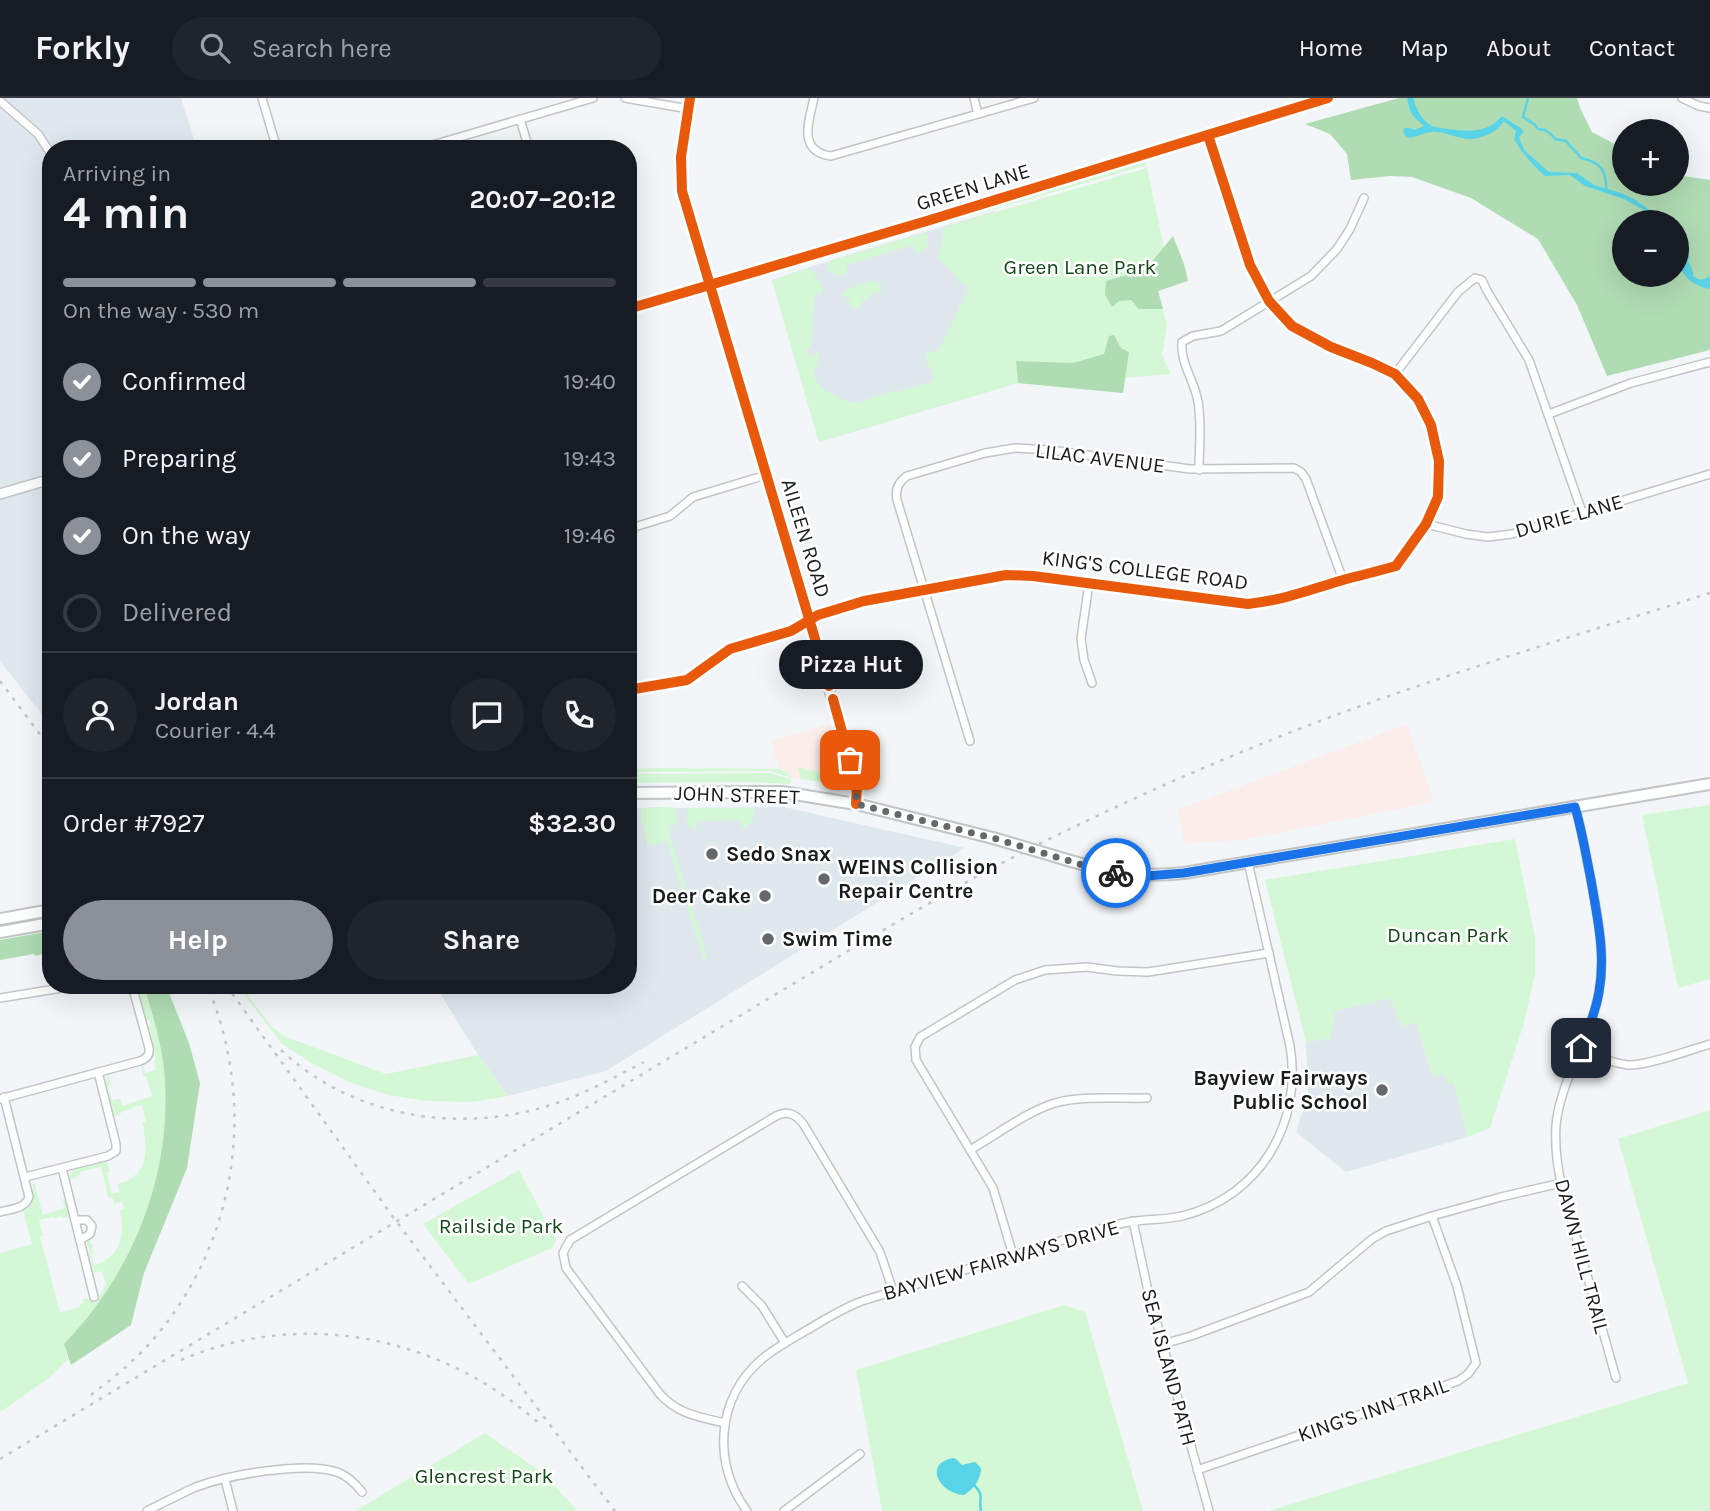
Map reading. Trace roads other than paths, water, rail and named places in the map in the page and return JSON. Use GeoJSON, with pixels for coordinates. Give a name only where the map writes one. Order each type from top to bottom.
{"type":"FeatureCollection","features":[{"type":"Feature","properties":{"kind":"main road","name":"JOHN STREET"},"geometry":{"type":"LineString","coordinates":[[637,793],[782,792],[856,804],[993,838],[1113,872],[1146,876],[1184,873],[1710,784]]}},
{"type":"Feature","properties":{"kind":"main road"},"geometry":{"type":"LineString","coordinates":[[0,919],[42,912]]}},
{"type":"Feature","properties":{"kind":"main road"},"geometry":{"type":"LineString","coordinates":[[0,932],[42,925]]}},
{"type":"Feature","properties":{"kind":"street"},"geometry":{"type":"LineString","coordinates":[[262,98],[274,140]]}},
{"type":"Feature","properties":{"kind":"street"},"geometry":{"type":"LineString","coordinates":[[449,140],[593,98]]}},
{"type":"Feature","properties":{"kind":"street"},"geometry":{"type":"LineString","coordinates":[[625,98],[689,109]]}},
{"type":"Feature","properties":{"kind":"street","name":"AILEEN ROAD"},"geometry":{"type":"LineString","coordinates":[[690,98],[681,157],[682,191],[810,620],[857,786],[856,804]]}},
{"type":"Feature","properties":{"kind":"street"},"geometry":{"type":"LineString","coordinates":[[814,98],[807,137],[818,152],[831,156],[1034,98]]}},
{"type":"Feature","properties":{"kind":"street"},"geometry":{"type":"LineString","coordinates":[[974,98],[978,114]]}},
{"type":"Feature","properties":{"kind":"street","name":"GREEN LANE"},"geometry":{"type":"LineString","coordinates":[[637,306],[1328,98]]}},
{"type":"Feature","properties":{"kind":"street"},"geometry":{"type":"LineString","coordinates":[[1682,98],[1710,108]]}},
{"type":"Feature","properties":{"kind":"street"},"geometry":{"type":"LineString","coordinates":[[0,102],[42,140]]}},
{"type":"Feature","properties":{"kind":"street"},"geometry":{"type":"LineString","coordinates":[[520,119],[526,140]]}},
{"type":"Feature","properties":{"kind":"street","name":"KING'S COLLEGE ROAD"},"geometry":{"type":"LineString","coordinates":[[637,688],[687,680],[730,649],[792,631],[818,615],[863,601],[1006,575],[1033,576],[1248,604],[1293,597],[1396,566],[1426,524],[1438,497],[1439,461],[1431,425],[1418,399],[1395,374],[1292,327],[1269,301],[1250,265],[1208,135]]}},
{"type":"Feature","properties":{"kind":"street"},"geometry":{"type":"LineString","coordinates":[[1199,470],[1200,414],[1198,400],[1181,353],[1182,342],[1193,336],[1221,331],[1311,276],[1337,249],[1350,229],[1363,198]]}},
{"type":"Feature","properties":{"kind":"street"},"geometry":{"type":"LineString","coordinates":[[1395,374],[1458,292],[1475,278],[1482,280],[1529,360],[1582,512]]}},
{"type":"Feature","properties":{"kind":"street"},"geometry":{"type":"LineString","coordinates":[[1549,414],[1631,383],[1710,362]]}},
{"type":"Feature","properties":{"kind":"street","name":"LILAC AVENUE"},"geometry":{"type":"LineString","coordinates":[[924,590],[897,497],[898,485],[907,476],[985,453],[1015,448],[1050,450],[1199,470],[1290,467],[1301,472],[1308,485],[1343,580]]}},
{"type":"Feature","properties":{"kind":"street","name":"DURIE LANE"},"geometry":{"type":"LineString","coordinates":[[1426,524],[1488,537],[1513,534],[1710,474]]}},
{"type":"Feature","properties":{"kind":"street"},"geometry":{"type":"LineString","coordinates":[[637,525],[670,516],[692,497],[766,475]]}},
{"type":"Feature","properties":{"kind":"street"},"geometry":{"type":"LineString","coordinates":[[0,494],[42,482]]}},
{"type":"Feature","properties":{"kind":"street"},"geometry":{"type":"LineString","coordinates":[[1089,583],[1082,639],[1084,660],[1092,683]]}},
{"type":"Feature","properties":{"kind":"street"},"geometry":{"type":"LineString","coordinates":[[924,590],[970,741]]}},
{"type":"Feature","properties":{"kind":"street","name":"DAWN HILL TRAIL"},"geometry":{"type":"LineString","coordinates":[[1575,807],[1598,919],[1601,954],[1599,991],[1593,1016],[1562,1097],[1556,1125],[1557,1163],[1560,1183],[1616,1378]]}},
{"type":"Feature","properties":{"kind":"street","name":"BAYVIEW FAIRWAYS DRIVE"},"geometry":{"type":"LineString","coordinates":[[747,1511],[737,1496],[727,1471],[723,1447],[725,1423],[741,1382],[761,1360],[785,1343],[852,1304],[1101,1228],[1133,1221],[1181,1216],[1202,1209],[1224,1198],[1250,1179],[1267,1158],[1284,1126],[1293,1089],[1293,1066],[1248,862]]}},
{"type":"Feature","properties":{"kind":"street"},"geometry":{"type":"LineString","coordinates":[[1013,1255],[993,1188],[916,1060],[915,1047],[920,1037],[1015,980],[1045,970],[1087,967],[1148,972],[1269,953]]}},
{"type":"Feature","properties":{"kind":"street"},"geometry":{"type":"LineString","coordinates":[[0,999],[42,992]]}},
{"type":"Feature","properties":{"kind":"street"},"geometry":{"type":"LineString","coordinates":[[0,1212],[20,1207],[28,1201],[29,1194],[2,1098],[144,1059],[149,1048],[134,994]]}},
{"type":"Feature","properties":{"kind":"street"},"geometry":{"type":"LineString","coordinates":[[1581,1048],[1593,1055],[1629,1065],[1642,1064],[1710,1044]]}},
{"type":"Feature","properties":{"kind":"street"},"geometry":{"type":"LineString","coordinates":[[25,1177],[110,1155],[116,1151],[98,1072]]}},
{"type":"Feature","properties":{"kind":"street"},"geometry":{"type":"LineString","coordinates":[[970,1150],[1038,1110],[1056,1103],[1147,1098]]}},
{"type":"Feature","properties":{"kind":"street"},"geometry":{"type":"LineString","coordinates":[[725,1423],[686,1414],[671,1405],[659,1393],[566,1268],[563,1253],[570,1240],[776,1116],[789,1113],[804,1125],[880,1252],[893,1291]]}},
{"type":"Feature","properties":{"kind":"street"},"geometry":{"type":"LineString","coordinates":[[62,1168],[94,1297]]}},
{"type":"Feature","properties":{"kind":"street"},"geometry":{"type":"LineString","coordinates":[[1163,1344],[1309,1292],[1372,1239],[1386,1231],[1432,1216],[1560,1183]]}},
{"type":"Feature","properties":{"kind":"street","name":"KING'S INN TRAIL"},"geometry":{"type":"LineString","coordinates":[[1198,1470],[1458,1381],[1468,1374],[1476,1363],[1468,1323],[1432,1216]]}},
{"type":"Feature","properties":{"kind":"street"},"geometry":{"type":"LineString","coordinates":[[75,1220],[87,1220],[92,1226],[90,1234],[80,1240]]}},
{"type":"Feature","properties":{"kind":"street","name":"SEA ISLAND PATH"},"geometry":{"type":"LineString","coordinates":[[1133,1221],[1148,1291],[1209,1511]]}},
{"type":"Feature","properties":{"kind":"street"},"geometry":{"type":"LineString","coordinates":[[742,1286],[762,1306],[785,1343]]}},
{"type":"Feature","properties":{"kind":"street"},"geometry":{"type":"LineString","coordinates":[[783,1511],[860,1454]]}},
{"type":"Feature","properties":{"kind":"street"},"geometry":{"type":"LineString","coordinates":[[147,1511],[197,1487],[275,1469],[336,1472],[352,1480],[362,1492]]}},
{"type":"Feature","properties":{"kind":"street"},"geometry":{"type":"LineString","coordinates":[[225,1479],[233,1511]]}},
{"type":"Feature","properties":{"kind":"water"},"geometry":{"type":"Polygon","coordinates":[[[1407,98],[1413,98],[1422,118],[1428,124],[1464,131],[1490,126],[1502,116],[1522,129],[1523,133],[1519,137],[1524,150],[1549,172],[1577,173],[1594,185],[1612,190],[1612,195],[1585,186],[1570,175],[1545,176],[1524,154],[1514,139],[1516,131],[1505,122],[1489,134],[1474,139],[1437,132],[1410,138],[1405,136],[1405,128],[1414,130],[1424,126],[1410,111],[1407,98]]]}},
{"type":"Feature","properties":{"kind":"water"},"geometry":{"type":"Polygon","coordinates":[[[1615,196],[1628,196],[1649,210],[1644,210],[1615,196]]]}},
{"type":"Feature","properties":{"kind":"water"},"geometry":{"type":"Polygon","coordinates":[[[1689,262],[1693,276],[1702,279],[1710,276],[1708,289],[1689,280],[1689,262]]]}},
{"type":"Feature","properties":{"kind":"water"},"geometry":{"type":"Polygon","coordinates":[[[953,1458],[962,1465],[975,1462],[981,1468],[976,1483],[964,1495],[948,1490],[938,1478],[938,1466],[953,1458]]]}},
{"type":"Feature","properties":{"kind":"waterway"},"geometry":{"type":"LineString","coordinates":[[1528,98],[1523,117],[1555,139],[1566,141],[1581,158],[1598,165],[1604,172],[1606,190]]}},
{"type":"Feature","properties":{"kind":"waterway"},"geometry":{"type":"LineString","coordinates":[[975,1486],[981,1495],[981,1511]]}},
{"type":"Feature","properties":{"kind":"railway"},"geometry":{"type":"LineString","coordinates":[[0,1459],[853,948],[1014,857],[1215,763],[1363,705],[1710,593]]}},
{"type":"Feature","properties":{"kind":"railway"},"geometry":{"type":"LineString","coordinates":[[0,681],[42,737]]}},
{"type":"Feature","properties":{"kind":"railway"},"geometry":{"type":"LineString","coordinates":[[91,1395],[151,1342],[180,1303],[203,1262],[220,1218],[230,1172],[234,1125],[232,1078],[223,1031],[210,994]]}},
{"type":"Feature","properties":{"kind":"railway"},"geometry":{"type":"LineString","coordinates":[[232,994],[393,1217],[615,1511]]}},
{"type":"Feature","properties":{"kind":"railway"},"geometry":{"type":"LineString","coordinates":[[281,1050],[308,1072],[338,1090],[370,1104],[437,1118],[472,1119],[541,1108],[581,1094],[644,1062]]}},
{"type":"Feature","properties":{"kind":"railway"},"geometry":{"type":"LineString","coordinates":[[181,1360],[228,1344],[276,1335],[323,1334],[371,1340],[417,1352],[462,1371],[503,1395],[542,1426]]}},
{"type":"Feature","properties":{"kind":"place","name":"Pizza Hut"},"geometry":{"type":"Point","coordinates":[850,760]}},
{"type":"Feature","properties":{"kind":"place","name":"Sedo Snax"},"geometry":{"type":"Point","coordinates":[712,854]}},
{"type":"Feature","properties":{"kind":"place","name":"WEINS Collision Repair Centre"},"geometry":{"type":"Point","coordinates":[824,879]}},
{"type":"Feature","properties":{"kind":"place","name":"Deer Cake"},"geometry":{"type":"Point","coordinates":[765,896]}},
{"type":"Feature","properties":{"kind":"place","name":"Swim Time"},"geometry":{"type":"Point","coordinates":[768,939]}},
{"type":"Feature","properties":{"kind":"place","name":"Bayview Fairways Public School"},"geometry":{"type":"Point","coordinates":[1382,1090]}},
{"type":"Feature","properties":{"kind":"park label","name":"Green Lane Park"},"geometry":{"type":"Point","coordinates":[1080,267]}},
{"type":"Feature","properties":{"kind":"park label","name":"Duncan Park"},"geometry":{"type":"Point","coordinates":[1448,935]}},
{"type":"Feature","properties":{"kind":"park label","name":"Railside Park"},"geometry":{"type":"Point","coordinates":[501,1226]}},
{"type":"Feature","properties":{"kind":"park label","name":"Glencrest Park"},"geometry":{"type":"Point","coordinates":[484,1476]}}]}
